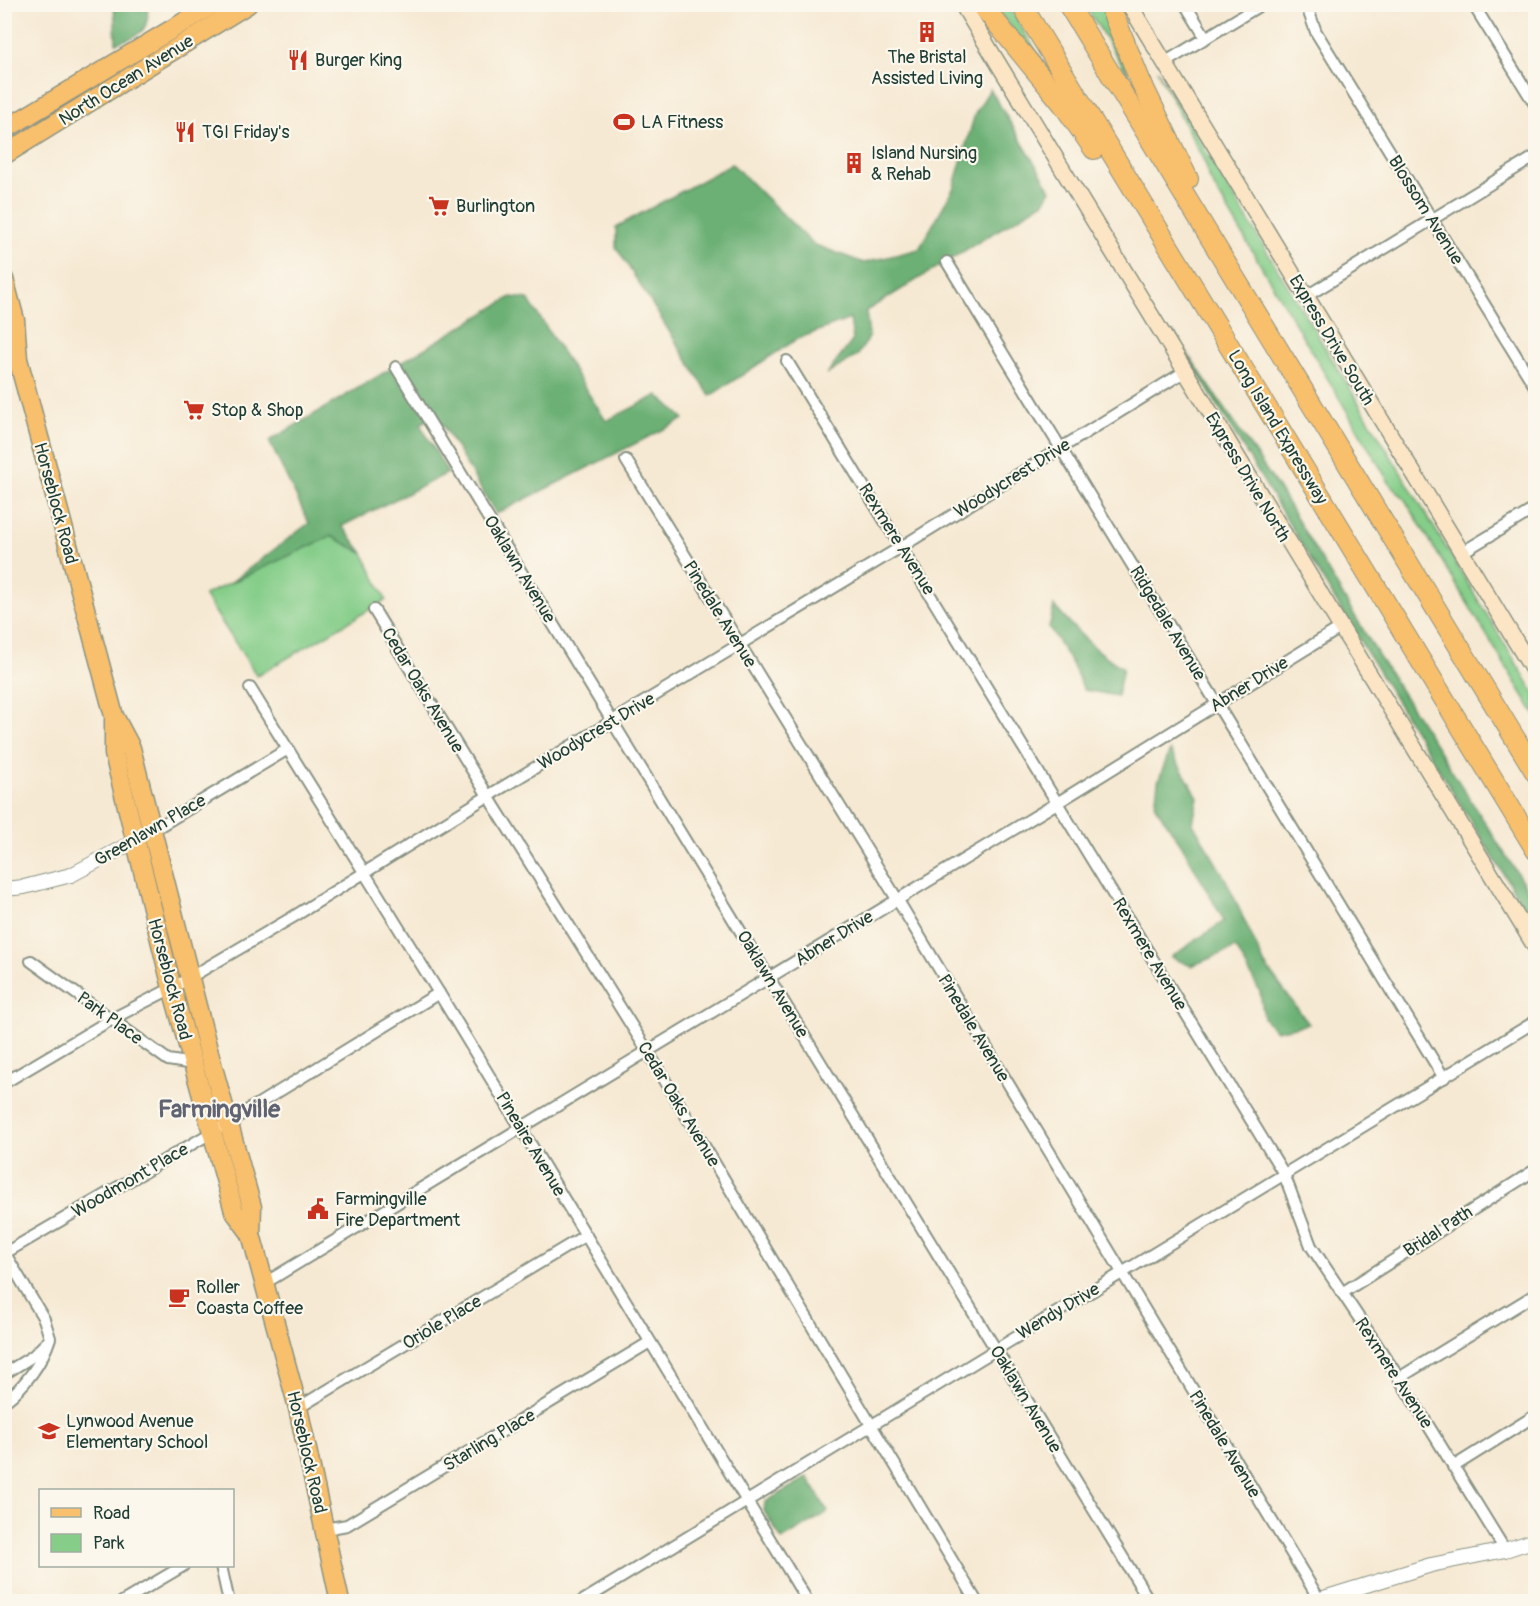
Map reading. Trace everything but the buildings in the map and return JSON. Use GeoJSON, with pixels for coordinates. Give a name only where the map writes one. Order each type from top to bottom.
{"type":"FeatureCollection","features":[{"type":"Feature","properties":{"kind":"highway"},"geometry":{"type":"LineString","coordinates":[[981,4],[1073,118],[1143,231],[1235,356]]}},
{"type":"Feature","properties":{"kind":"highway","name":"Long Island Expressway"},"geometry":{"type":"LineString","coordinates":[[1021,4],[1536,850]]}},
{"type":"Feature","properties":{"kind":"highway"},"geometry":{"type":"LineString","coordinates":[[1068,4],[1536,773]]}},
{"type":"Feature","properties":{"kind":"highway"},"geometry":{"type":"LineString","coordinates":[[1109,4],[1149,100],[1251,305]]}},
{"type":"Feature","properties":{"kind":"main road","name":"North Ocean Avenue"},"geometry":{"type":"LineString","coordinates":[[4,130],[214,4]]}},
{"type":"Feature","properties":{"kind":"main road","name":"North Ocean Avenue"},"geometry":{"type":"LineString","coordinates":[[4,155],[248,4]]}},
{"type":"Feature","properties":{"kind":"main road","name":"Express Drive North"},"geometry":{"type":"LineString","coordinates":[[962,4],[1536,948]]}},
{"type":"Feature","properties":{"kind":"main road","name":"Express Drive South"},"geometry":{"type":"LineString","coordinates":[[1129,4],[1536,675]]}},
{"type":"Feature","properties":{"kind":"main road","name":"Horseblock Road"},"geometry":{"type":"LineString","coordinates":[[4,279],[15,320],[18,359],[114,716],[131,748],[151,831],[252,1207],[251,1234],[298,1408],[340,1602]]}},
{"type":"Feature","properties":{"kind":"main road","name":"Horseblock Road"},"geometry":{"type":"LineString","coordinates":[[4,334],[18,359]]}},
{"type":"Feature","properties":{"kind":"main road","name":"Horseblock Road"},"geometry":{"type":"LineString","coordinates":[[114,716],[114,754],[172,988],[234,1211],[251,1234]]}},
{"type":"Feature","properties":{"kind":"street"},"geometry":{"type":"LineString","coordinates":[[1185,4],[1206,38]]}},
{"type":"Feature","properties":{"kind":"street"},"geometry":{"type":"LineString","coordinates":[[1164,63],[1262,4]]}},
{"type":"Feature","properties":{"kind":"street","name":"Blossom Avenue"},"geometry":{"type":"LineString","coordinates":[[1306,4],[1316,32],[1536,388]]}},
{"type":"Feature","properties":{"kind":"street"},"geometry":{"type":"LineString","coordinates":[[1473,4],[1536,106]]}},
{"type":"Feature","properties":{"kind":"street"},"geometry":{"type":"LineString","coordinates":[[1305,297],[1536,156]]}},
{"type":"Feature","properties":{"kind":"street","name":"Ridgedale Avenue"},"geometry":{"type":"LineString","coordinates":[[947,262],[1444,1078]]}},
{"type":"Feature","properties":{"kind":"street","name":"Rexmere Avenue"},"geometry":{"type":"LineString","coordinates":[[787,361],[1284,1174],[1311,1246],[1399,1378],[1505,1550]]}},
{"type":"Feature","properties":{"kind":"street","name":"Oaklawn Avenue"},"geometry":{"type":"LineString","coordinates":[[396,367],[1150,1602]]}},
{"type":"Feature","properties":{"kind":"street","name":"Woodycrest Drive"},"geometry":{"type":"LineString","coordinates":[[4,1083],[112,1018],[190,978],[366,873],[488,796],[901,547],[1184,372]]}},
{"type":"Feature","properties":{"kind":"street","name":"Pinedale Avenue"},"geometry":{"type":"LineString","coordinates":[[626,460],[897,899],[1315,1600]]}},
{"type":"Feature","properties":{"kind":"street"},"geometry":{"type":"LineString","coordinates":[[1461,553],[1536,508]]}},
{"type":"Feature","properties":{"kind":"street","name":"Cedar Oaks Avenue"},"geometry":{"type":"LineString","coordinates":[[374,610],[648,1052],[977,1602]]}},
{"type":"Feature","properties":{"kind":"street","name":"Abner Drive"},"geometry":{"type":"LineString","coordinates":[[265,1283],[1057,803],[1340,627]]}},
{"type":"Feature","properties":{"kind":"street","name":"Pineaire Avenue"},"geometry":{"type":"LineString","coordinates":[[250,688],[366,873],[650,1342],[748,1499],[808,1602]]}},
{"type":"Feature","properties":{"kind":"street","name":"Greenlawn Place"},"geometry":{"type":"LineString","coordinates":[[4,889],[24,887],[71,875],[135,841],[288,749]]}},
{"type":"Feature","properties":{"kind":"street","name":"Park Place"},"geometry":{"type":"LineString","coordinates":[[31,961],[168,1060],[193,1064]]}},
{"type":"Feature","properties":{"kind":"street","name":"Woodmont Place"},"geometry":{"type":"LineString","coordinates":[[5,1252],[228,1123],[439,993]]}},
{"type":"Feature","properties":{"kind":"street","name":"Wendy Drive"},"geometry":{"type":"LineString","coordinates":[[581,1602],[1536,1021]]}},
{"type":"Feature","properties":{"kind":"street","name":"Bridal Path"},"geometry":{"type":"LineString","coordinates":[[1342,1293],[1532,1172],[1536,1173]]}},
{"type":"Feature","properties":{"kind":"street","name":"Oriole Place"},"geometry":{"type":"LineString","coordinates":[[298,1408],[586,1235]]}},
{"type":"Feature","properties":{"kind":"street"},"geometry":{"type":"LineString","coordinates":[[4,1402],[12,1397],[37,1367],[50,1338],[44,1319],[5,1252]]}},
{"type":"Feature","properties":{"kind":"street"},"geometry":{"type":"LineString","coordinates":[[1399,1378],[1536,1294]]}},
{"type":"Feature","properties":{"kind":"street"},"geometry":{"type":"LineString","coordinates":[[4,1374],[33,1356],[50,1338]]}},
{"type":"Feature","properties":{"kind":"street","name":"Starling Place"},"geometry":{"type":"LineString","coordinates":[[325,1529],[347,1525],[650,1342]]}},
{"type":"Feature","properties":{"kind":"street"},"geometry":{"type":"LineString","coordinates":[[1453,1467],[1536,1415]]}},
{"type":"Feature","properties":{"kind":"street"},"geometry":{"type":"LineString","coordinates":[[1315,1600],[1431,1565],[1505,1550],[1536,1540]]}},
{"type":"Feature","properties":{"kind":"street"},"geometry":{"type":"LineString","coordinates":[[122,1602],[181,1567]]}},
{"type":"Feature","properties":{"kind":"street"},"geometry":{"type":"LineString","coordinates":[[221,1567],[230,1602]]}},
{"type":"Feature","properties":{"kind":"green space"},"geometry":{"type":"Polygon","coordinates":[[[114,5],[147,5],[148,14],[145,27],[137,35],[116,43],[114,5]]]}},
{"type":"Feature","properties":{"kind":"green space"},"geometry":{"type":"Polygon","coordinates":[[[993,5],[1008,5],[1048,71],[993,5]]]}},
{"type":"Feature","properties":{"kind":"green space"},"geometry":{"type":"Polygon","coordinates":[[[1085,5],[1105,5],[1130,78],[1085,5]]]}},
{"type":"Feature","properties":{"kind":"green space"},"geometry":{"type":"Polygon","coordinates":[[[1157,70],[1535,694],[1535,715],[1404,498],[1390,484],[1209,178],[1206,165],[1157,70]]]}},
{"type":"Feature","properties":{"kind":"green space"},"geometry":{"type":"Polygon","coordinates":[[[990,89],[1051,190],[1044,202],[866,311],[869,337],[858,355],[827,374],[853,340],[850,319],[797,339],[710,396],[616,247],[616,227],[732,164],[813,244],[864,263],[919,249],[953,189],[975,114],[990,89]]]}},
{"type":"Feature","properties":{"kind":"green space"},"geometry":{"type":"Polygon","coordinates":[[[511,297],[528,299],[606,421],[658,395],[684,419],[496,514],[436,414],[420,424],[448,473],[342,526],[363,553],[331,536],[230,583],[309,523],[269,441],[511,297]]]}},
{"type":"Feature","properties":{"kind":"green space"},"geometry":{"type":"Polygon","coordinates":[[[1173,332],[1279,489],[1383,663],[1535,901],[1535,925],[1389,689],[1173,332]]]}},
{"type":"Feature","properties":{"kind":"green space"},"geometry":{"type":"Polygon","coordinates":[[[332,536],[363,553],[386,600],[257,676],[204,595],[332,536]]]}},
{"type":"Feature","properties":{"kind":"green space"},"geometry":{"type":"Polygon","coordinates":[[[1054,606],[1086,640],[1123,668],[1117,696],[1084,690],[1072,664],[1049,627],[1054,606]]]}},
{"type":"Feature","properties":{"kind":"green space"},"geometry":{"type":"Polygon","coordinates":[[[1170,750],[1198,797],[1193,823],[1226,880],[1265,965],[1309,1024],[1276,1031],[1264,1018],[1260,992],[1236,948],[1191,966],[1171,957],[1224,921],[1181,844],[1155,806],[1158,782],[1170,750]]]}},
{"type":"Feature","properties":{"kind":"green space"},"geometry":{"type":"Polygon","coordinates":[[[808,1477],[828,1512],[782,1540],[764,1511],[765,1502],[808,1477]]]}},
{"type":"Feature","properties":{"kind":"place","name":"The Bristal Assisted Living"},"geometry":{"type":"Point","coordinates":[927,32]}},
{"type":"Feature","properties":{"kind":"place","name":"Burger King"},"geometry":{"type":"Point","coordinates":[298,60]}},
{"type":"Feature","properties":{"kind":"place","name":"LA Fitness"},"geometry":{"type":"Point","coordinates":[624,122]}},
{"type":"Feature","properties":{"kind":"place","name":"TGI Friday's"},"geometry":{"type":"Point","coordinates":[185,132]}},
{"type":"Feature","properties":{"kind":"place","name":"Island Nursing & Rehab"},"geometry":{"type":"Point","coordinates":[854,163]}},
{"type":"Feature","properties":{"kind":"place","name":"Burlington"},"geometry":{"type":"Point","coordinates":[439,206]}},
{"type":"Feature","properties":{"kind":"place","name":"Stop & Shop"},"geometry":{"type":"Point","coordinates":[194,410]}},
{"type":"Feature","properties":{"kind":"place","name":"Farmingville Fire Department"},"geometry":{"type":"Point","coordinates":[318,1209]}},
{"type":"Feature","properties":{"kind":"place","name":"Roller Coasta Coffee"},"geometry":{"type":"Point","coordinates":[179,1297]}},
{"type":"Feature","properties":{"kind":"place","name":"Lynwood Avenue Elementary School"},"geometry":{"type":"Point","coordinates":[49,1431]}},
{"type":"Feature","properties":{"kind":"district","name":"Farmingville"},"geometry":{"type":"Point","coordinates":[219,1109]}}]}
